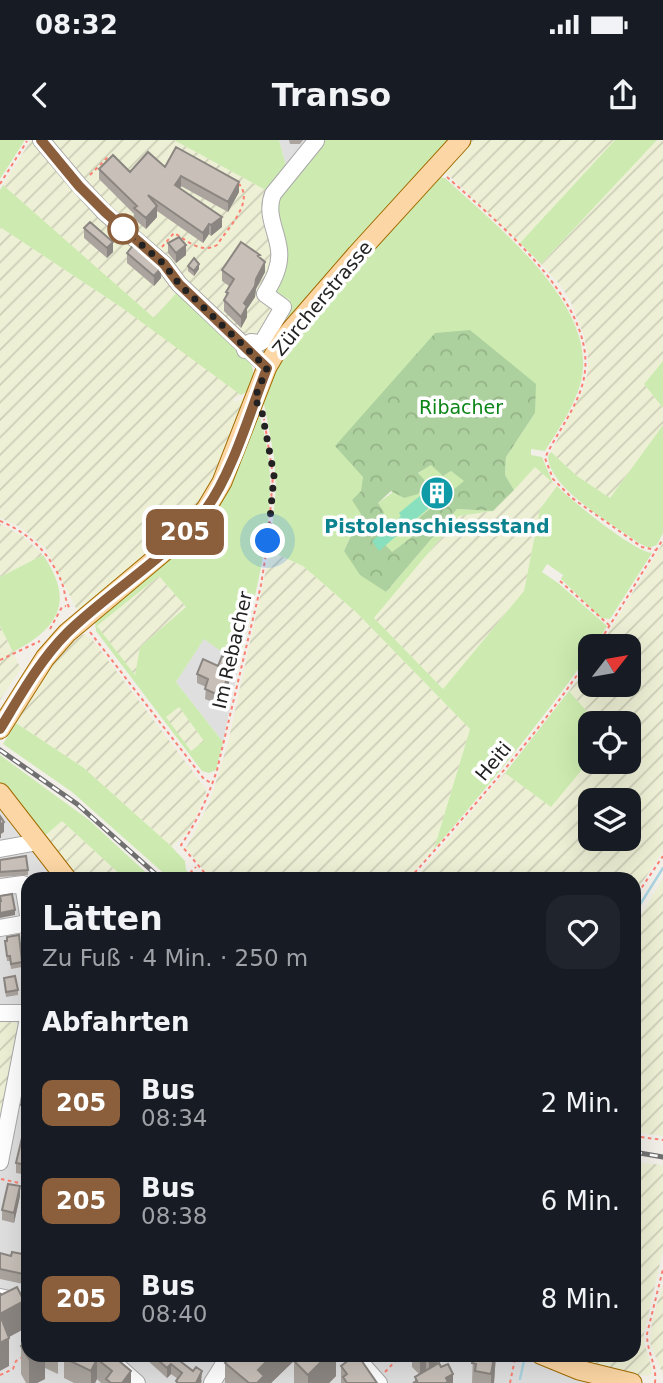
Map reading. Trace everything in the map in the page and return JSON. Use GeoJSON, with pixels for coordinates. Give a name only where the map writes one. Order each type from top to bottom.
{"type":"FeatureCollection","features":[{"type":"Feature","properties":{"kind":"main road","name":"Zürcherstrasse"},"geometry":{"type":"LineString","coordinates":[[0,729],[45,658],[80,622],[173,544],[206,509],[222,481],[267,368],[284,338],[461,140]]}},
{"type":"Feature","properties":{"kind":"main road"},"geometry":{"type":"LineString","coordinates":[[0,793],[61,872]]}},
{"type":"Feature","properties":{"kind":"main road"},"geometry":{"type":"LineString","coordinates":[[560,1362],[579,1370],[632,1383]]}},
{"type":"Feature","properties":{"kind":"street"},"geometry":{"type":"LineString","coordinates":[[41,140],[79,186],[164,264],[179,284],[245,350],[267,368]]}},
{"type":"Feature","properties":{"kind":"street"},"geometry":{"type":"LineString","coordinates":[[245,350],[251,342],[263,341],[283,307],[265,294],[275,278],[279,251],[270,202],[273,194],[316,141]]}},
{"type":"Feature","properties":{"kind":"street"},"geometry":{"type":"LineString","coordinates":[[0,849],[38,842]]}},
{"type":"Feature","properties":{"kind":"street"},"geometry":{"type":"LineString","coordinates":[[0,887],[21,884]]}},
{"type":"Feature","properties":{"kind":"street"},"geometry":{"type":"LineString","coordinates":[[0,928],[21,924]]}},
{"type":"Feature","properties":{"kind":"street"},"geometry":{"type":"LineString","coordinates":[[0,1013],[21,1014]]}},
{"type":"Feature","properties":{"kind":"street"},"geometry":{"type":"LineString","coordinates":[[0,1162],[21,1052]]}},
{"type":"Feature","properties":{"kind":"street"},"geometry":{"type":"LineString","coordinates":[[0,1297],[21,1302]]}},
{"type":"Feature","properties":{"kind":"street"},"geometry":{"type":"LineString","coordinates":[[113,1362],[137,1383]]}},
{"type":"Feature","properties":{"kind":"street"},"geometry":{"type":"LineString","coordinates":[[212,1383],[225,1362]]}},
{"type":"Feature","properties":{"kind":"street"},"geometry":{"type":"LineString","coordinates":[[360,1362],[379,1380]]}},
{"type":"Feature","properties":{"kind":"path"},"geometry":{"type":"LineString","coordinates":[[0,184],[28,140]]}},
{"type":"Feature","properties":{"kind":"path"},"geometry":{"type":"LineString","coordinates":[[79,186],[107,158],[115,159]]}},
{"type":"Feature","properties":{"kind":"path"},"geometry":{"type":"LineString","coordinates":[[436,168],[494,220],[548,276],[564,296],[574,317],[583,348],[585,372],[580,391],[545,457],[553,479],[572,498],[642,547],[656,550]]}},
{"type":"Feature","properties":{"kind":"path"},"geometry":{"type":"LineString","coordinates":[[154,255],[174,233],[201,249],[210,249],[217,245],[245,202],[242,186],[236,181]]}},
{"type":"Feature","properties":{"kind":"path","name":"Im Rebacher"},"geometry":{"type":"LineString","coordinates":[[201,872],[181,845],[193,828],[213,784],[225,743],[261,584],[274,489],[269,439],[261,407],[254,400]]}},
{"type":"Feature","properties":{"kind":"path"},"geometry":{"type":"LineString","coordinates":[[0,521],[27,536],[42,549],[62,584],[67,606],[121,670],[204,779],[213,784]]}},
{"type":"Feature","properties":{"kind":"path"},"geometry":{"type":"LineString","coordinates":[[604,634],[663,538]]}},
{"type":"Feature","properties":{"kind":"path"},"geometry":{"type":"LineString","coordinates":[[560,581],[603,622],[610,625]]}},
{"type":"Feature","properties":{"kind":"path"},"geometry":{"type":"LineString","coordinates":[[0,660],[46,638],[62,607],[67,606]]}},
{"type":"Feature","properties":{"kind":"path","name":"Heiti"},"geometry":{"type":"LineString","coordinates":[[416,872],[546,719],[578,673]]}},
{"type":"Feature","properties":{"kind":"path"},"geometry":{"type":"LineString","coordinates":[[641,889],[663,856]]}},
{"type":"Feature","properties":{"kind":"path"},"geometry":{"type":"LineString","coordinates":[[190,872],[195,867]]}},
{"type":"Feature","properties":{"kind":"path"},"geometry":{"type":"LineString","coordinates":[[641,1137],[663,1140]]}},
{"type":"Feature","properties":{"kind":"path"},"geometry":{"type":"LineString","coordinates":[[1,1179],[21,1183]]}},
{"type":"Feature","properties":{"kind":"path"},"geometry":{"type":"LineString","coordinates":[[655,1383],[656,1370],[646,1334],[663,1269]]}},
{"type":"Feature","properties":{"kind":"path"},"geometry":{"type":"LineString","coordinates":[[0,1375],[13,1369],[16,1361],[21,1358]]}},
{"type":"Feature","properties":{"kind":"path"},"geometry":{"type":"LineString","coordinates":[[379,1380],[395,1362]]}},
{"type":"Feature","properties":{"kind":"path"},"geometry":{"type":"LineString","coordinates":[[510,1383],[514,1362]]}},
{"type":"Feature","properties":{"kind":"shaded area"},"geometry":{"type":"Polygon","coordinates":[[[279,140],[313,140],[288,173],[279,140]]]}},
{"type":"Feature","properties":{"kind":"shaded area"},"geometry":{"type":"Polygon","coordinates":[[[204,638],[239,664],[223,742],[176,682],[204,638]]]}},
{"type":"Feature","properties":{"kind":"shaded area"},"geometry":{"type":"Polygon","coordinates":[[[0,806],[53,872],[21,872],[21,1362],[538,1362],[597,1383],[0,1383],[0,806]]]}},
{"type":"Feature","properties":{"kind":"green space"},"geometry":{"type":"Polygon","coordinates":[[[0,140],[25,140],[0,179],[0,140]]]}},
{"type":"Feature","properties":{"kind":"green space"},"geometry":{"type":"Polygon","coordinates":[[[31,140],[174,140],[271,193],[278,292],[290,300],[285,310],[289,319],[269,347],[263,353],[154,319],[3,185],[31,140]]]}},
{"type":"Feature","properties":{"kind":"green space"},"geometry":{"type":"Polygon","coordinates":[[[174,140],[279,140],[288,173],[271,193],[174,140]]]}},
{"type":"Feature","properties":{"kind":"green space"},"geometry":{"type":"Polygon","coordinates":[[[320,140],[454,140],[289,319],[284,316],[290,300],[270,291],[277,279],[272,203],[320,140]]]}},
{"type":"Feature","properties":{"kind":"green space"},"geometry":{"type":"Polygon","coordinates":[[[469,140],[615,140],[520,243],[446,173],[445,166],[469,140]]]}},
{"type":"Feature","properties":{"kind":"green space"},"geometry":{"type":"Polygon","coordinates":[[[615,140],[657,140],[541,264],[520,243],[615,140]]]}},
{"type":"Feature","properties":{"kind":"green space"},"geometry":{"type":"Polygon","coordinates":[[[657,140],[663,140],[663,361],[644,384],[663,408],[663,425],[610,498],[577,476],[551,452],[582,392],[588,372],[588,358],[584,336],[571,302],[541,264],[657,140]]]}},
{"type":"Feature","properties":{"kind":"green space"},"geometry":{"type":"Polygon","coordinates":[[[438,177],[445,178],[534,263],[554,288],[570,315],[580,342],[583,369],[581,380],[574,401],[545,451],[531,449],[531,455],[542,457],[553,483],[535,467],[514,490],[505,475],[506,457],[535,413],[363,476],[361,514],[344,551],[386,592],[457,509],[493,511],[459,516],[374,618],[443,689],[524,591],[540,509],[557,486],[618,535],[652,553],[610,619],[601,618],[561,579],[563,575],[547,564],[542,572],[607,626],[602,634],[578,634],[578,669],[495,777],[434,849],[470,729],[357,613],[303,566],[270,551],[276,487],[274,457],[262,400],[290,341],[438,177]]]}},
{"type":"Feature","properties":{"kind":"green space"},"geometry":{"type":"Polygon","coordinates":[[[3,185],[154,318],[179,290],[246,356],[253,372],[250,390],[241,395],[121,307],[0,227],[0,190],[3,185]]]}},
{"type":"Feature","properties":{"kind":"green space"},"geometry":{"type":"Polygon","coordinates":[[[0,227],[121,307],[228,384],[241,395],[233,399],[235,402],[242,399],[247,402],[218,477],[192,517],[81,610],[76,608],[46,549],[20,527],[0,518],[0,227]]]}},
{"type":"Feature","properties":{"kind":"green space","name":"Ribacher"},"geometry":{"type":"Polygon","coordinates":[[[470,330],[536,384],[535,413],[506,457],[505,475],[514,490],[493,511],[457,509],[386,592],[360,575],[344,551],[361,514],[352,500],[361,491],[363,477],[335,446],[435,333],[470,330]],[[431,465],[418,473],[427,483],[418,494],[404,498],[391,491],[378,503],[384,512],[378,537],[392,552],[412,537],[420,517],[464,481],[451,471],[443,476],[431,465]]]}},
{"type":"Feature","properties":{"kind":"green space"},"geometry":{"type":"Polygon","coordinates":[[[663,361],[663,408],[644,384],[663,361]]]}},
{"type":"Feature","properties":{"kind":"green space"},"geometry":{"type":"Polygon","coordinates":[[[258,412],[270,474],[269,506],[261,570],[239,664],[204,639],[176,682],[223,742],[216,770],[209,773],[202,771],[96,631],[95,622],[160,563],[258,412]],[[159,576],[97,626],[135,675],[140,647],[186,607],[159,576]],[[179,707],[166,717],[191,751],[204,741],[179,707]]]}},
{"type":"Feature","properties":{"kind":"green space"},"geometry":{"type":"Polygon","coordinates":[[[663,425],[663,533],[657,545],[649,548],[599,516],[570,493],[551,468],[548,456],[551,452],[577,476],[610,498],[663,425]]]}},
{"type":"Feature","properties":{"kind":"green space"},"geometry":{"type":"Polygon","coordinates":[[[431,464],[443,476],[451,471],[465,481],[420,517],[412,537],[392,553],[378,537],[378,503],[431,464]]]}},
{"type":"Feature","properties":{"kind":"green space"},"geometry":{"type":"Polygon","coordinates":[[[535,466],[557,486],[540,509],[524,591],[443,689],[374,618],[459,516],[493,511],[535,466]]]}},
{"type":"Feature","properties":{"kind":"green space"},"geometry":{"type":"Polygon","coordinates":[[[432,486],[431,491],[438,500],[379,551],[372,541],[401,516],[399,513],[432,486]]]}},
{"type":"Feature","properties":{"kind":"green space"},"geometry":{"type":"Polygon","coordinates":[[[0,524],[23,536],[43,555],[0,577],[0,524]]]}},
{"type":"Feature","properties":{"kind":"green space"},"geometry":{"type":"Polygon","coordinates":[[[663,543],[663,851],[641,884],[641,872],[420,872],[505,773],[551,807],[578,774],[641,774],[641,711],[586,711],[569,691],[578,679],[578,697],[641,697],[641,634],[607,634],[663,543]]]}},
{"type":"Feature","properties":{"kind":"green space"},"geometry":{"type":"Polygon","coordinates":[[[270,551],[303,566],[357,613],[470,729],[434,849],[413,872],[205,872],[186,848],[210,801],[228,743],[270,551]]]}},
{"type":"Feature","properties":{"kind":"green space"},"geometry":{"type":"Polygon","coordinates":[[[43,555],[58,586],[60,600],[57,612],[42,633],[13,652],[0,626],[0,577],[43,555]]]}},
{"type":"Feature","properties":{"kind":"green space"},"geometry":{"type":"Polygon","coordinates":[[[159,576],[186,607],[140,647],[135,676],[97,626],[159,576]]]}},
{"type":"Feature","properties":{"kind":"green space"},"geometry":{"type":"Polygon","coordinates":[[[0,626],[21,669],[0,700],[0,626]]]}},
{"type":"Feature","properties":{"kind":"green space"},"geometry":{"type":"Polygon","coordinates":[[[84,634],[92,639],[206,789],[187,833],[172,847],[84,768],[16,723],[52,663],[84,634]]]}},
{"type":"Feature","properties":{"kind":"green space"},"geometry":{"type":"Polygon","coordinates":[[[569,691],[586,711],[578,711],[578,774],[551,807],[505,773],[569,691]]]}},
{"type":"Feature","properties":{"kind":"green space"},"geometry":{"type":"Polygon","coordinates":[[[179,707],[205,741],[191,751],[165,717],[179,707]]]}},
{"type":"Feature","properties":{"kind":"green space"},"geometry":{"type":"Polygon","coordinates":[[[16,723],[84,768],[172,847],[185,861],[188,872],[162,872],[72,792],[3,744],[16,723]]]}},
{"type":"Feature","properties":{"kind":"green space"},"geometry":{"type":"Polygon","coordinates":[[[0,755],[89,820],[145,872],[117,872],[62,821],[41,839],[0,786],[0,755]]]}},
{"type":"Feature","properties":{"kind":"green space"},"geometry":{"type":"Polygon","coordinates":[[[62,821],[117,872],[67,872],[41,839],[62,821]]]}},
{"type":"Feature","properties":{"kind":"green space"},"geometry":{"type":"Polygon","coordinates":[[[663,878],[663,1136],[641,1133],[641,915],[663,878]]]}},
{"type":"Feature","properties":{"kind":"green space"},"geometry":{"type":"Polygon","coordinates":[[[0,1017],[13,1020],[19,1025],[0,1126],[0,1017]]]}},
{"type":"Feature","properties":{"kind":"green space"},"geometry":{"type":"Polygon","coordinates":[[[641,1163],[663,1165],[663,1250],[644,1334],[652,1373],[648,1376],[622,1373],[582,1362],[641,1362],[641,1163]]]}},
{"type":"Feature","properties":{"kind":"green space"},"geometry":{"type":"Polygon","coordinates":[[[663,1283],[663,1375],[650,1343],[652,1321],[663,1283]]]}},
{"type":"Feature","properties":{"kind":"building"},"geometry":{"type":"Polygon","coordinates":[[[176,147],[239,182],[228,202],[181,176],[175,185],[222,217],[209,224],[203,233],[148,195],[157,206],[146,218],[99,169],[113,155],[130,172],[148,152],[165,167],[176,147]]]}},
{"type":"Feature","properties":{"kind":"building"},"geometry":{"type":"Polygon","coordinates":[[[90,222],[113,242],[107,248],[84,228],[90,222]]]}},
{"type":"Feature","properties":{"kind":"building"},"geometry":{"type":"Polygon","coordinates":[[[179,237],[186,245],[176,253],[168,243],[179,237]]]}},
{"type":"Feature","properties":{"kind":"building"},"geometry":{"type":"Polygon","coordinates":[[[241,242],[260,255],[258,256],[265,262],[244,303],[247,306],[241,317],[224,300],[234,279],[222,270],[241,242]]]}},
{"type":"Feature","properties":{"kind":"building"},"geometry":{"type":"Polygon","coordinates":[[[135,243],[161,268],[154,276],[127,253],[135,243]]]}},
{"type":"Feature","properties":{"kind":"building"},"geometry":{"type":"Polygon","coordinates":[[[194,258],[199,264],[194,271],[188,266],[194,258]]]}},
{"type":"Feature","properties":{"kind":"building"},"geometry":{"type":"Polygon","coordinates":[[[437,480],[444,489],[438,495],[430,486],[437,480]]]}},
{"type":"Feature","properties":{"kind":"building"},"geometry":{"type":"Polygon","coordinates":[[[222,656],[230,659],[226,669],[230,671],[220,696],[205,689],[208,679],[197,674],[203,659],[218,666],[222,656]]]}},
{"type":"Feature","properties":{"kind":"building"},"geometry":{"type":"Polygon","coordinates":[[[26,856],[28,870],[0,872],[0,860],[26,856]]]}},
{"type":"Feature","properties":{"kind":"building"},"geometry":{"type":"Polygon","coordinates":[[[12,894],[15,910],[0,913],[0,896],[12,894]]]}},
{"type":"Feature","properties":{"kind":"building"},"geometry":{"type":"Polygon","coordinates":[[[19,935],[21,962],[11,964],[10,956],[7,956],[7,937],[19,935]]]}},
{"type":"Feature","properties":{"kind":"building"},"geometry":{"type":"Polygon","coordinates":[[[15,976],[18,990],[6,992],[4,978],[15,976]]]}},
{"type":"Feature","properties":{"kind":"building"},"geometry":{"type":"Polygon","coordinates":[[[21,1142],[21,1164],[16,1163],[21,1142]]]}},
{"type":"Feature","properties":{"kind":"building"},"geometry":{"type":"Polygon","coordinates":[[[8,1184],[20,1186],[14,1213],[2,1210],[8,1184]]]}},
{"type":"Feature","properties":{"kind":"building"},"geometry":{"type":"Polygon","coordinates":[[[12,1252],[21,1254],[21,1274],[0,1269],[0,1253],[11,1256],[12,1252]]]}},
{"type":"Feature","properties":{"kind":"building"},"geometry":{"type":"Polygon","coordinates":[[[17,1287],[21,1303],[0,1314],[0,1293],[1,1295],[17,1287]]]}},
{"type":"Feature","properties":{"kind":"building"},"geometry":{"type":"Polygon","coordinates":[[[0,1315],[9,1338],[0,1343],[0,1315]]]}},
{"type":"Feature","properties":{"kind":"building"},"geometry":{"type":"Polygon","coordinates":[[[72,1362],[96,1362],[91,1371],[72,1362]]]}},
{"type":"Feature","properties":{"kind":"building"},"geometry":{"type":"Polygon","coordinates":[[[101,1362],[120,1362],[131,1371],[122,1383],[111,1383],[106,1379],[112,1371],[101,1362]]]}},
{"type":"Feature","properties":{"kind":"building"},"geometry":{"type":"Polygon","coordinates":[[[160,1362],[181,1362],[193,1371],[196,1367],[202,1371],[196,1383],[178,1383],[176,1381],[182,1373],[171,1364],[167,1368],[160,1362]]]}},
{"type":"Feature","properties":{"kind":"building"},"geometry":{"type":"Polygon","coordinates":[[[266,1362],[258,1370],[264,1376],[257,1383],[249,1383],[225,1363],[266,1362]]]}},
{"type":"Feature","properties":{"kind":"building"},"geometry":{"type":"Polygon","coordinates":[[[295,1362],[321,1362],[308,1375],[295,1362]]]}},
{"type":"Feature","properties":{"kind":"building"},"geometry":{"type":"Polygon","coordinates":[[[346,1362],[363,1362],[377,1383],[347,1383],[343,1377],[347,1374],[341,1366],[346,1362]]]}},
{"type":"Feature","properties":{"kind":"building"},"geometry":{"type":"Polygon","coordinates":[[[493,1362],[491,1374],[475,1371],[476,1364],[472,1363],[493,1362]]]}},
{"type":"Feature","properties":{"kind":"building"},"geometry":{"type":"Polygon","coordinates":[[[439,1363],[441,1367],[448,1364],[453,1374],[446,1378],[448,1382],[413,1383],[417,1381],[415,1377],[439,1363]]]}},
{"type":"Feature","properties":{"kind":"waterway"},"geometry":{"type":"LineString","coordinates":[[641,903],[663,868]]}},
{"type":"Feature","properties":{"kind":"waterway"},"geometry":{"type":"LineString","coordinates":[[520,1379],[524,1362]]}},
{"type":"Feature","properties":{"kind":"railway"},"geometry":{"type":"LineString","coordinates":[[0,750],[77,804],[153,872]]}},
{"type":"Feature","properties":{"kind":"railway"},"geometry":{"type":"LineString","coordinates":[[641,1153],[663,1157]]}},
{"type":"Feature","properties":{"kind":"bus line","name":"205"},"geometry":{"type":"LineString","coordinates":[[0,729],[45,658],[58,643],[95,608],[173,544],[206,509],[222,481],[267,368],[245,350],[179,284],[164,264],[79,186],[41,140]]}},
{"type":"Feature","properties":{"kind":"place","name":"Pistolenschiessstand"},"geometry":{"type":"Point","coordinates":[437,493]}},
{"type":"Feature","properties":{"kind":"route"},"geometry":{"type":"LineString","coordinates":[[123,229],[164,264],[179,284],[245,350],[267,368],[254,400],[261,407],[274,475],[268,541]]}}]}
